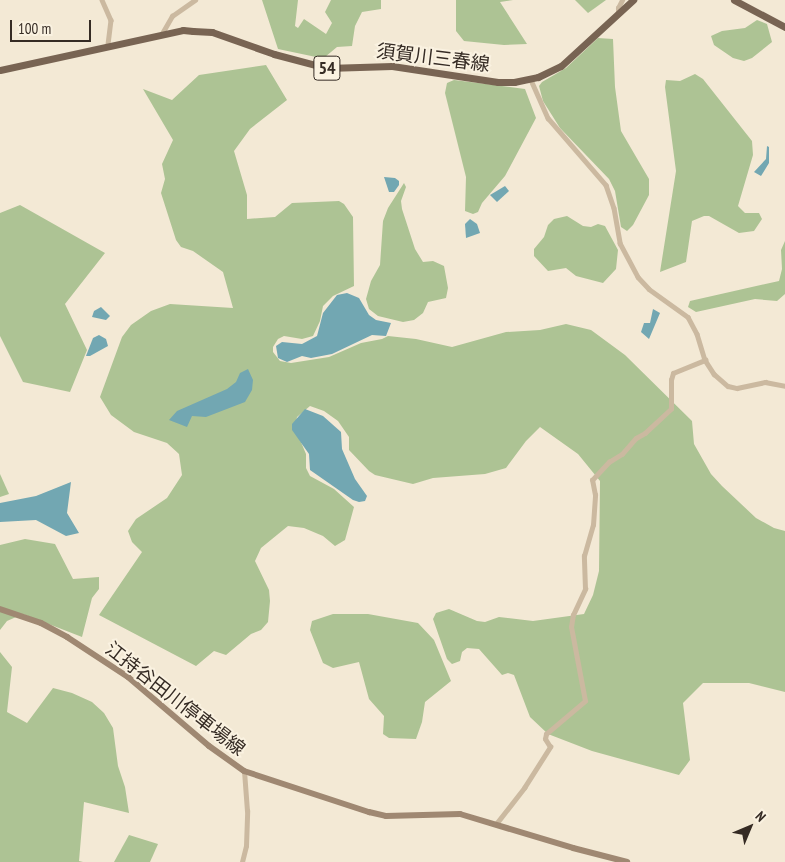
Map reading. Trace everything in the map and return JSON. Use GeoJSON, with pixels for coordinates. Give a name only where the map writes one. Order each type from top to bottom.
{"type":"FeatureCollection","features":[{"type":"Feature","properties":{"kind":"main road","name":"須賀川三春線"},"geometry":{"type":"LineString","coordinates":[[0,70],[182,30],[212,32],[274,54],[327,68],[346,69],[382,65],[498,82],[531,80],[555,70],[571,59],[633,0]]}},
{"type":"Feature","properties":{"kind":"main road"},"geometry":{"type":"LineString","coordinates":[[734,0],[785,27]]}},
{"type":"Feature","properties":{"kind":"main road","name":"江持谷田川停車場線"},"geometry":{"type":"LineString","coordinates":[[0,609],[54,630],[128,676],[209,746],[244,771],[386,816],[451,813],[627,862]]}},
{"type":"Feature","properties":{"kind":"street"},"geometry":{"type":"LineString","coordinates":[[102,0],[111,20],[108,46]]}},
{"type":"Feature","properties":{"kind":"street"},"geometry":{"type":"LineString","coordinates":[[161,35],[172,16],[195,0]]}},
{"type":"Feature","properties":{"kind":"street"},"geometry":{"type":"LineString","coordinates":[[618,14],[618,8],[622,0]]}},
{"type":"Feature","properties":{"kind":"street"},"geometry":{"type":"LineString","coordinates":[[531,80],[548,118],[606,185],[614,208],[620,243],[638,277],[649,289],[688,317],[697,334],[705,360],[714,374],[733,387],[741,388],[765,382],[785,386]]}},
{"type":"Feature","properties":{"kind":"street"},"geometry":{"type":"LineString","coordinates":[[496,824],[524,788],[550,747],[545,739],[546,734],[585,701],[571,627],[585,589],[584,556],[593,525],[596,495],[592,480],[609,462],[622,454],[636,438],[645,433],[671,409],[671,380],[673,373],[705,360]]}},
{"type":"Feature","properties":{"kind":"street"},"geometry":{"type":"LineString","coordinates":[[242,862],[246,846],[248,811],[244,771]]}},
{"type":"Feature","properties":{"kind":"green space"},"geometry":{"type":"Polygon","coordinates":[[[262,0],[298,0],[295,26],[298,28],[304,19],[326,34],[332,23],[325,12],[331,0],[381,0],[381,9],[362,12],[355,26],[352,46],[337,47],[325,57],[316,57],[278,49],[262,0]]]}},
{"type":"Feature","properties":{"kind":"green space"},"geometry":{"type":"Polygon","coordinates":[[[456,0],[513,0],[500,2],[527,44],[504,45],[464,41],[456,31],[456,0]]]}},
{"type":"Feature","properties":{"kind":"green space"},"geometry":{"type":"Polygon","coordinates":[[[575,0],[606,0],[588,13],[575,0]]]}},
{"type":"Feature","properties":{"kind":"green space"},"geometry":{"type":"Polygon","coordinates":[[[757,20],[767,24],[772,42],[752,58],[744,61],[733,58],[714,45],[711,36],[722,31],[745,28],[757,20]]]}},
{"type":"Feature","properties":{"kind":"green space"},"geometry":{"type":"Polygon","coordinates":[[[598,38],[613,39],[615,87],[621,131],[649,179],[649,195],[633,225],[627,231],[621,227],[615,191],[609,179],[560,128],[543,101],[539,86],[542,82],[566,68],[598,38]]]}},
{"type":"Feature","properties":{"kind":"green space"},"geometry":{"type":"Polygon","coordinates":[[[266,65],[287,100],[250,129],[234,151],[247,195],[247,219],[275,217],[292,203],[339,201],[344,204],[353,217],[354,286],[333,296],[323,306],[320,321],[313,336],[302,339],[284,336],[278,339],[273,347],[273,352],[280,361],[291,363],[329,357],[361,343],[388,336],[416,339],[452,347],[506,332],[540,330],[566,324],[591,330],[625,355],[692,421],[694,444],[711,474],[722,486],[756,518],[774,528],[785,531],[785,692],[749,683],[703,683],[683,703],[690,760],[679,775],[592,751],[548,734],[530,717],[514,675],[508,673],[502,675],[479,649],[467,648],[462,652],[460,661],[452,664],[447,659],[433,619],[436,613],[449,609],[477,621],[485,622],[499,617],[533,621],[584,614],[593,595],[599,571],[600,481],[578,454],[540,427],[526,441],[506,468],[485,474],[433,478],[413,484],[375,475],[369,471],[349,450],[349,437],[338,421],[324,411],[310,406],[297,417],[295,428],[306,454],[306,468],[310,476],[334,489],[354,507],[345,540],[335,546],[323,536],[304,528],[288,526],[261,548],[255,561],[269,590],[270,601],[268,622],[261,630],[251,634],[226,655],[214,651],[196,666],[99,615],[142,552],[132,542],[128,531],[136,519],[167,498],[182,475],[179,454],[167,443],[134,432],[111,415],[100,397],[122,337],[131,325],[151,311],[170,304],[233,308],[223,272],[193,251],[181,247],[176,240],[161,193],[165,179],[162,164],[173,140],[143,89],[172,100],[199,75],[266,65]]]}},
{"type":"Feature","properties":{"kind":"green space"},"geometry":{"type":"Polygon","coordinates":[[[695,74],[703,79],[752,141],[753,155],[738,206],[745,213],[759,213],[762,219],[754,231],[739,233],[709,216],[692,221],[686,262],[660,272],[676,171],[665,87],[666,80],[680,81],[695,74]]]}},
{"type":"Feature","properties":{"kind":"green space"},"geometry":{"type":"Polygon","coordinates":[[[454,80],[525,89],[536,118],[505,176],[482,203],[478,212],[473,214],[465,211],[466,177],[445,93],[447,83],[454,80]]]}},
{"type":"Feature","properties":{"kind":"green space"},"geometry":{"type":"Polygon","coordinates":[[[404,183],[406,187],[401,201],[402,209],[415,249],[423,262],[433,261],[444,266],[448,288],[446,298],[428,302],[423,313],[414,320],[403,322],[378,316],[369,309],[366,299],[371,281],[380,265],[383,221],[388,208],[404,183]]]}},
{"type":"Feature","properties":{"kind":"green space"},"geometry":{"type":"Polygon","coordinates":[[[20,205],[105,253],[65,304],[87,350],[70,392],[23,382],[0,336],[0,213],[20,205]]]}},
{"type":"Feature","properties":{"kind":"green space"},"geometry":{"type":"Polygon","coordinates":[[[567,216],[583,226],[591,227],[598,224],[605,226],[618,250],[616,269],[603,283],[576,276],[566,268],[548,271],[534,256],[534,249],[544,237],[548,225],[554,219],[567,216]]]}},
{"type":"Feature","properties":{"kind":"green space"},"geometry":{"type":"Polygon","coordinates":[[[785,241],[785,294],[777,301],[755,299],[696,312],[688,307],[690,301],[779,281],[782,269],[781,250],[785,241]]]}},
{"type":"Feature","properties":{"kind":"green space"},"geometry":{"type":"Polygon","coordinates":[[[0,474],[9,494],[0,497],[0,474]]]}},
{"type":"Feature","properties":{"kind":"green space"},"geometry":{"type":"Polygon","coordinates":[[[25,539],[55,544],[73,579],[99,577],[99,589],[92,598],[82,637],[23,614],[7,621],[0,630],[0,545],[25,539]]]}},
{"type":"Feature","properties":{"kind":"green space"},"geometry":{"type":"Polygon","coordinates":[[[333,614],[368,614],[418,623],[434,640],[451,681],[425,702],[422,722],[416,739],[389,738],[383,734],[384,716],[369,699],[359,662],[333,668],[323,663],[310,630],[312,621],[333,614]]]}},
{"type":"Feature","properties":{"kind":"green space"},"geometry":{"type":"Polygon","coordinates":[[[0,652],[12,667],[7,712],[27,723],[53,688],[72,693],[92,702],[104,713],[113,728],[118,766],[125,787],[129,813],[84,802],[79,861],[83,862],[0,862],[0,652]]]}},
{"type":"Feature","properties":{"kind":"green space"},"geometry":{"type":"Polygon","coordinates":[[[129,835],[158,844],[150,862],[114,862],[129,835]]]}},
{"type":"Feature","properties":{"kind":"water"},"geometry":{"type":"Polygon","coordinates":[[[767,146],[769,147],[769,163],[761,176],[754,172],[766,159],[767,146]]]}},
{"type":"Feature","properties":{"kind":"water"},"geometry":{"type":"Polygon","coordinates":[[[384,177],[395,178],[399,181],[399,185],[394,192],[389,192],[384,177]]]}},
{"type":"Feature","properties":{"kind":"water"},"geometry":{"type":"Polygon","coordinates":[[[505,186],[509,191],[497,202],[490,195],[505,186]]]}},
{"type":"Feature","properties":{"kind":"water"},"geometry":{"type":"Polygon","coordinates":[[[470,219],[477,224],[480,233],[466,238],[465,224],[470,219]]]}},
{"type":"Feature","properties":{"kind":"water"},"geometry":{"type":"Polygon","coordinates":[[[347,293],[359,298],[369,315],[376,320],[391,323],[386,336],[372,335],[332,354],[311,358],[302,356],[287,362],[278,358],[276,346],[282,342],[302,344],[317,336],[323,313],[337,295],[347,293]]]}},
{"type":"Feature","properties":{"kind":"water"},"geometry":{"type":"Polygon","coordinates":[[[101,307],[110,316],[106,320],[92,317],[94,311],[101,307]]]}},
{"type":"Feature","properties":{"kind":"water"},"geometry":{"type":"Polygon","coordinates":[[[653,309],[660,313],[649,339],[641,332],[644,323],[650,323],[653,309]]]}},
{"type":"Feature","properties":{"kind":"water"},"geometry":{"type":"Polygon","coordinates":[[[99,335],[106,339],[108,346],[90,356],[86,356],[93,338],[99,335]]]}},
{"type":"Feature","properties":{"kind":"water"},"geometry":{"type":"Polygon","coordinates":[[[248,369],[253,380],[252,390],[245,402],[206,417],[192,416],[187,427],[169,420],[177,411],[227,389],[236,382],[240,373],[248,369]]]}},
{"type":"Feature","properties":{"kind":"water"},"geometry":{"type":"Polygon","coordinates":[[[305,409],[323,416],[341,432],[342,449],[355,479],[367,496],[365,501],[353,500],[310,470],[309,454],[292,430],[292,424],[305,409]]]}},
{"type":"Feature","properties":{"kind":"water"},"geometry":{"type":"Polygon","coordinates":[[[71,482],[67,513],[79,533],[66,536],[36,520],[0,522],[0,503],[36,496],[71,482]]]}}]}
